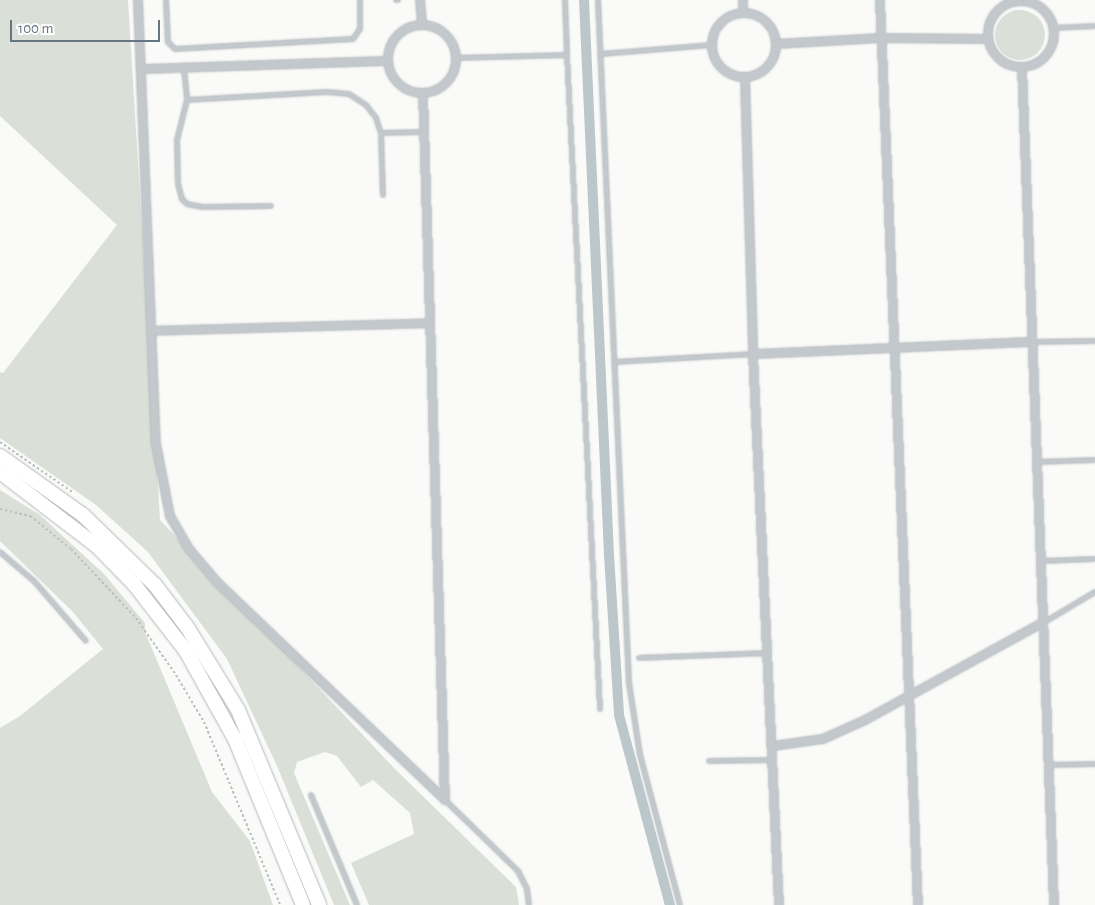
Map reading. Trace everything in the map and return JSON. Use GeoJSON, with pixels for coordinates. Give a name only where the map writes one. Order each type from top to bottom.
{"type":"FeatureCollection","features":[{"type":"Feature","properties":{"kind":"highway"},"geometry":{"type":"LineString","coordinates":[[0,456],[83,515],[155,585],[187,627],[238,710],[319,905]]}},
{"type":"Feature","properties":{"kind":"highway"},"geometry":{"type":"LineString","coordinates":[[0,472],[98,547],[134,584],[186,651],[235,739],[303,905]]}},
{"type":"Feature","properties":{"kind":"street"},"geometry":{"type":"LineString","coordinates":[[138,0],[151,332],[159,470],[170,516],[185,542],[218,583],[445,800]]}},
{"type":"Feature","properties":{"kind":"street"},"geometry":{"type":"LineString","coordinates":[[420,0],[422,26]]}},
{"type":"Feature","properties":{"kind":"street"},"geometry":{"type":"LineString","coordinates":[[743,0],[743,12]]}},
{"type":"Feature","properties":{"kind":"street"},"geometry":{"type":"LineString","coordinates":[[880,0],[918,905]]}},
{"type":"Feature","properties":{"kind":"street"},"geometry":{"type":"LineString","coordinates":[[1017,0],[1040,7],[1053,28],[1054,38],[1046,55],[1040,61],[1022,67],[1003,63],[990,48],[988,39],[991,18],[1002,7],[1017,0]]}},
{"type":"Feature","properties":{"kind":"street"},"geometry":{"type":"LineString","coordinates":[[743,12],[766,21],[775,34],[776,44],[771,63],[759,73],[745,77],[735,76],[718,64],[712,45],[718,26],[725,19],[743,12]]}},
{"type":"Feature","properties":{"kind":"street"},"geometry":{"type":"LineString","coordinates":[[422,26],[442,32],[452,43],[456,58],[450,79],[438,89],[423,93],[399,84],[388,61],[395,39],[407,29],[422,26]]}},
{"type":"Feature","properties":{"kind":"street"},"geometry":{"type":"LineString","coordinates":[[776,44],[881,38],[988,39]]}},
{"type":"Feature","properties":{"kind":"street"},"geometry":{"type":"LineString","coordinates":[[141,69],[388,61]]}},
{"type":"Feature","properties":{"kind":"street"},"geometry":{"type":"LineString","coordinates":[[1022,67],[1039,561],[1054,905]]}},
{"type":"Feature","properties":{"kind":"street"},"geometry":{"type":"LineString","coordinates":[[745,77],[753,354],[769,652],[779,905]]}},
{"type":"Feature","properties":{"kind":"street"},"geometry":{"type":"LineString","coordinates":[[423,93],[422,132],[445,800]]}},
{"type":"Feature","properties":{"kind":"street"},"geometry":{"type":"LineString","coordinates":[[151,332],[429,323]]}},
{"type":"Feature","properties":{"kind":"street"},"geometry":{"type":"LineString","coordinates":[[753,354],[1031,342]]}},
{"type":"Feature","properties":{"kind":"street"},"geometry":{"type":"LineString","coordinates":[[773,746],[823,739],[908,697],[1042,623]]}},
{"type":"Feature","properties":{"kind":"lane"},"geometry":{"type":"LineString","coordinates":[[166,0],[168,42],[175,49],[353,39],[360,29],[360,0]]}},
{"type":"Feature","properties":{"kind":"lane"},"geometry":{"type":"LineString","coordinates":[[565,0],[566,54],[600,709]]}},
{"type":"Feature","properties":{"kind":"lane"},"geometry":{"type":"LineString","coordinates":[[598,0],[616,362],[629,683],[640,755],[680,905]]}},
{"type":"Feature","properties":{"kind":"lane"},"geometry":{"type":"LineString","coordinates":[[1053,28],[1095,26]]}},
{"type":"Feature","properties":{"kind":"lane"},"geometry":{"type":"LineString","coordinates":[[601,54],[712,45]]}},
{"type":"Feature","properties":{"kind":"lane"},"geometry":{"type":"LineString","coordinates":[[456,58],[566,54]]}},
{"type":"Feature","properties":{"kind":"lane"},"geometry":{"type":"LineString","coordinates":[[184,69],[187,100],[177,140],[178,184],[182,199],[187,204],[203,207],[270,206]]}},
{"type":"Feature","properties":{"kind":"lane"},"geometry":{"type":"LineString","coordinates":[[187,100],[341,92],[366,105],[376,118],[381,133],[383,195]]}},
{"type":"Feature","properties":{"kind":"lane"},"geometry":{"type":"LineString","coordinates":[[381,133],[422,132]]}},
{"type":"Feature","properties":{"kind":"lane"},"geometry":{"type":"LineString","coordinates":[[1031,342],[1095,341]]}},
{"type":"Feature","properties":{"kind":"lane"},"geometry":{"type":"LineString","coordinates":[[616,362],[753,354]]}},
{"type":"Feature","properties":{"kind":"lane"},"geometry":{"type":"LineString","coordinates":[[1036,462],[1095,460]]}},
{"type":"Feature","properties":{"kind":"lane"},"geometry":{"type":"LineString","coordinates":[[0,552],[34,581],[86,641]]}},
{"type":"Feature","properties":{"kind":"lane"},"geometry":{"type":"LineString","coordinates":[[1039,561],[1094,559]]}},
{"type":"Feature","properties":{"kind":"lane"},"geometry":{"type":"LineString","coordinates":[[1042,623],[1095,592]]}},
{"type":"Feature","properties":{"kind":"lane"},"geometry":{"type":"LineString","coordinates":[[639,658],[769,652]]}},
{"type":"Feature","properties":{"kind":"lane"},"geometry":{"type":"LineString","coordinates":[[709,761],[774,760]]}},
{"type":"Feature","properties":{"kind":"lane"},"geometry":{"type":"LineString","coordinates":[[1049,765],[1095,764]]}},
{"type":"Feature","properties":{"kind":"lane"},"geometry":{"type":"LineString","coordinates":[[310,795],[357,905]]}},
{"type":"Feature","properties":{"kind":"lane"},"geometry":{"type":"LineString","coordinates":[[445,800],[518,871],[525,884],[529,905]]}},
{"type":"Feature","properties":{"kind":"path"},"geometry":{"type":"LineString","coordinates":[[0,509],[30,516],[71,549],[136,618],[165,658],[204,722],[280,905]]}},
{"type":"Feature","properties":{"kind":"shaded area"},"geometry":{"type":"Polygon","coordinates":[[[0,0],[128,0],[160,520],[394,768],[516,887],[519,905],[369,905],[351,863],[414,834],[410,813],[373,780],[361,787],[337,756],[325,752],[297,762],[294,773],[350,905],[334,905],[277,766],[227,659],[148,552],[96,505],[0,438],[0,372],[3,373],[117,225],[0,116],[0,0]]]}},
{"type":"Feature","properties":{"kind":"shaded area"},"geometry":{"type":"Polygon","coordinates":[[[1020,10],[1030,12],[1038,17],[1043,25],[1045,35],[1043,45],[1038,53],[1030,58],[1020,60],[1010,58],[1002,53],[997,45],[995,35],[997,25],[1002,17],[1010,12],[1020,10]]]}},
{"type":"Feature","properties":{"kind":"shaded area"},"geometry":{"type":"Polygon","coordinates":[[[0,490],[40,515],[104,574],[145,623],[145,632],[212,792],[250,841],[273,905],[0,905],[0,728],[20,716],[103,649],[73,612],[0,541],[0,490]]]}},
{"type":"Feature","properties":{"kind":"waterway"},"geometry":{"type":"LineString","coordinates":[[584,0],[609,555],[619,715],[670,905]]}}]}
